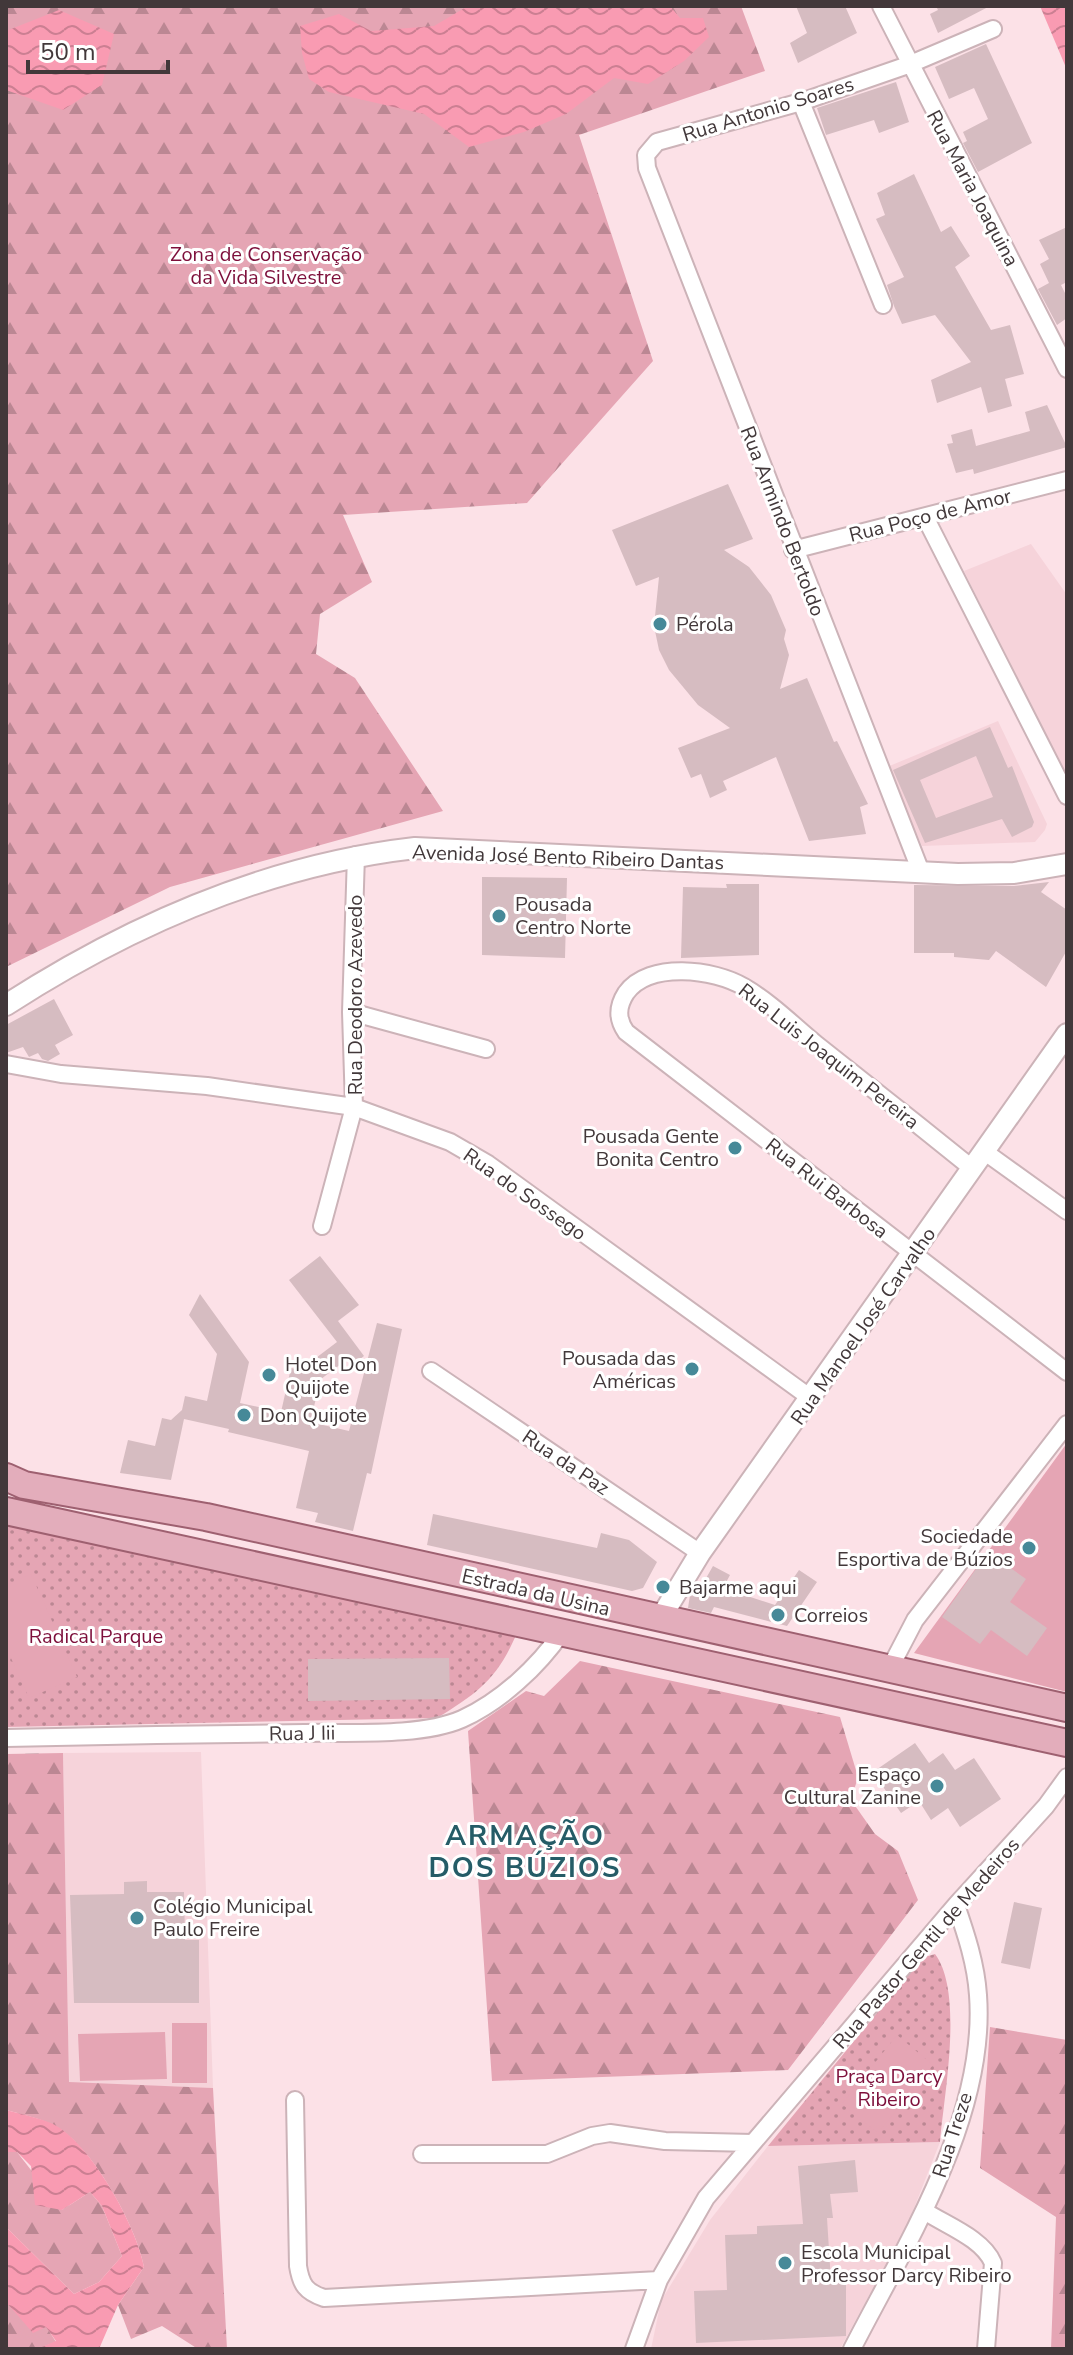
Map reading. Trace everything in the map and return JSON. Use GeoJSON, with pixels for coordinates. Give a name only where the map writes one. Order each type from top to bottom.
{"type":"FeatureCollection","features":[{"type":"Feature","properties":{"kind":"main road","name":"Estrada da Usina"},"geometry":{"type":"LineString","coordinates":[[15,1481],[206,1517],[1067,1708]]}},
{"type":"Feature","properties":{"kind":"main road"},"geometry":{"type":"LineString","coordinates":[[15,1481],[32,1503],[15,1514]]}},
{"type":"Feature","properties":{"kind":"main road","name":"Estrada da Usina"},"geometry":{"type":"LineString","coordinates":[[15,1514],[841,1691],[1067,1743]]}},
{"type":"Feature","properties":{"kind":"main road"},"geometry":{"type":"LineString","coordinates":[[803,1651],[814,1659],[818,1669],[806,1684]]}},
{"type":"Feature","properties":{"kind":"main road"},"geometry":{"type":"LineString","coordinates":[[841,1691],[830,1682],[828,1674],[842,1658]]}},
{"type":"Feature","properties":{"kind":"street","name":"Rua Maria Joaquina"},"geometry":{"type":"LineString","coordinates":[[881,6],[908,65],[1067,369]]}},
{"type":"Feature","properties":{"kind":"street","name":"Rua Antonio Soares"},"geometry":{"type":"LineString","coordinates":[[647,168],[646,155],[657,142],[801,102],[908,65],[993,29]]}},
{"type":"Feature","properties":{"kind":"street"},"geometry":{"type":"LineString","coordinates":[[801,102],[883,305]]}},
{"type":"Feature","properties":{"kind":"street","name":"Rua Armindo Bertoldo"},"geometry":{"type":"LineString","coordinates":[[647,168],[793,550],[921,872]]}},
{"type":"Feature","properties":{"kind":"street","name":"Rua Poço de Amor"},"geometry":{"type":"LineString","coordinates":[[793,550],[1067,480]]}},
{"type":"Feature","properties":{"kind":"street"},"geometry":{"type":"LineString","coordinates":[[925,517],[1067,796]]}},
{"type":"Feature","properties":{"kind":"street","name":"Avenida José Bento Ribeiro Dantas"},"geometry":{"type":"LineString","coordinates":[[6,1005],[55,974],[172,914],[256,882],[356,855],[415,848],[921,872],[1014,873],[1067,864]]}},
{"type":"Feature","properties":{"kind":"street","name":"Rua Deodoro Azevedo"},"geometry":{"type":"LineString","coordinates":[[322,1226],[354,1107],[351,1012],[356,855]]}},
{"type":"Feature","properties":{"kind":"street","name":"Rua Luis Joaquim Pereira"},"geometry":{"type":"LineString","coordinates":[[626,1032],[619,1022],[618,1012],[625,995],[640,978],[655,973],[695,973],[744,986],[979,1160],[1067,1211]]}},
{"type":"Feature","properties":{"kind":"street"},"geometry":{"type":"LineString","coordinates":[[351,1012],[486,1049]]}},
{"type":"Feature","properties":{"kind":"street","name":"Rua Rui Barbosa"},"geometry":{"type":"LineString","coordinates":[[626,1032],[1067,1372]]}},
{"type":"Feature","properties":{"kind":"street","name":"Rua Manoel José Carvalho"},"geometry":{"type":"LineString","coordinates":[[660,1619],[700,1553],[812,1399],[1067,1034]]}},
{"type":"Feature","properties":{"kind":"street","name":"Rua do Sossego"},"geometry":{"type":"LineString","coordinates":[[6,1064],[61,1074],[207,1086],[354,1107],[450,1142],[488,1164],[812,1399]]}},
{"type":"Feature","properties":{"kind":"street","name":"Rua da Paz"},"geometry":{"type":"LineString","coordinates":[[431,1371],[700,1553]]}},
{"type":"Feature","properties":{"kind":"street"},"geometry":{"type":"LineString","coordinates":[[890,1668],[915,1620],[1067,1424]]}},
{"type":"Feature","properties":{"kind":"street","name":"Rua J Iii"},"geometry":{"type":"LineString","coordinates":[[6,1738],[373,1731],[439,1725],[461,1719],[488,1704],[541,1659],[562,1632]]}},
{"type":"Feature","properties":{"kind":"street","name":"Rua Pastor Gentil de Medeiros"},"geometry":{"type":"LineString","coordinates":[[634,2349],[659,2280],[706,2198],[956,1905],[1046,1806],[1067,1777]]}},
{"type":"Feature","properties":{"kind":"street","name":"Rua Treze"},"geometry":{"type":"LineString","coordinates":[[852,2349],[926,2212],[948,2156],[974,2063],[978,1995],[968,1939],[956,1905]]}},
{"type":"Feature","properties":{"kind":"street"},"geometry":{"type":"LineString","coordinates":[[295,2100],[298,2266],[300,2283],[309,2293],[324,2298],[659,2280]]}},
{"type":"Feature","properties":{"kind":"street"},"geometry":{"type":"LineString","coordinates":[[422,2154],[547,2154],[581,2139],[610,2133],[665,2141],[753,2143]]}},
{"type":"Feature","properties":{"kind":"street"},"geometry":{"type":"LineString","coordinates":[[926,2212],[977,2243],[990,2256],[993,2263],[986,2349]]}},
{"type":"Feature","properties":{"kind":"shaded area"},"geometry":{"type":"Polygon","coordinates":[[[1031,544],[1067,595],[1067,784],[964,571],[1031,544]]]}},
{"type":"Feature","properties":{"kind":"shaded area"},"geometry":{"type":"Polygon","coordinates":[[[998,721],[1047,824],[1045,830],[1035,842],[922,846],[887,767],[998,721]]]}},
{"type":"Feature","properties":{"kind":"shaded area","name":"Colégio Municipal Paulo Freire"},"geometry":{"type":"Polygon","coordinates":[[[201,1752],[213,2088],[69,2083],[63,1753],[201,1752]]]}},
{"type":"Feature","properties":{"kind":"shaded area","name":"Escola Municipal Professor Darcy Ribeiro"},"geometry":{"type":"Polygon","coordinates":[[[940,2142],[907,2226],[840,2349],[651,2349],[661,2301],[710,2220],[768,2146],[940,2142]]]}},
{"type":"Feature","properties":{"kind":"green space","name":"Zona de Conservação da Vida Silvestre"},"geometry":{"type":"Polygon","coordinates":[[[6,6],[741,6],[765,71],[579,135],[653,361],[527,503],[343,515],[372,582],[320,614],[316,654],[355,678],[443,811],[170,887],[6,967],[6,6]]]}},
{"type":"Feature","properties":{"kind":"green space","name":"Sociedade Esportiva de Búzios"},"geometry":{"type":"Polygon","coordinates":[[[1067,1443],[1067,1692],[914,1653],[1067,1443]]]}},
{"type":"Feature","properties":{"kind":"green space","name":"Radical Parque"},"geometry":{"type":"Polygon","coordinates":[[[6,1525],[517,1633],[502,1662],[485,1683],[437,1718],[6,1727],[6,1525]]]}},
{"type":"Feature","properties":{"kind":"green space"},"geometry":{"type":"Polygon","coordinates":[[[31,1574],[77,1677],[29,1698],[6,1647],[6,1586],[31,1574]]]}},
{"type":"Feature","properties":{"kind":"green space"},"geometry":{"type":"Polygon","coordinates":[[[580,1661],[840,1717],[858,1777],[851,1800],[875,1834],[898,1851],[918,1900],[788,2070],[492,2081],[468,1731],[526,1691],[544,1696],[580,1661]]]}},
{"type":"Feature","properties":{"kind":"green space"},"geometry":{"type":"Polygon","coordinates":[[[63,1753],[69,2082],[213,2088],[227,2349],[198,2349],[162,2326],[131,2339],[118,2305],[144,2267],[122,2209],[97,2167],[68,2135],[53,2125],[6,2110],[6,1754],[63,1753]]]}},
{"type":"Feature","properties":{"kind":"green space","name":"Praça Darcy Ribeiro"},"geometry":{"type":"Polygon","coordinates":[[[935,1954],[944,1971],[950,2018],[940,2142],[768,2146],[922,1958],[935,1954]]]}},
{"type":"Feature","properties":{"kind":"green space"},"geometry":{"type":"Polygon","coordinates":[[[172,2023],[207,2023],[207,2083],[172,2083],[172,2023]]]}},
{"type":"Feature","properties":{"kind":"green space"},"geometry":{"type":"Polygon","coordinates":[[[990,2027],[1067,2040],[1067,2349],[1051,2349],[1056,2217],[980,2168],[990,2027]]]}},
{"type":"Feature","properties":{"kind":"green space"},"geometry":{"type":"Polygon","coordinates":[[[165,2032],[167,2079],[80,2081],[78,2034],[165,2032]]]}},
{"type":"Feature","properties":{"kind":"green space"},"geometry":{"type":"Polygon","coordinates":[[[897,2035],[933,2065],[878,2133],[842,2104],[897,2035]]]}},
{"type":"Feature","properties":{"kind":"green space"},"geometry":{"type":"Polygon","coordinates":[[[6,2152],[17,2152],[62,2210],[90,2192],[102,2206],[122,2256],[99,2282],[74,2294],[6,2227],[6,2152]]]}},
{"type":"Feature","properties":{"kind":"green space"},"geometry":{"type":"Polygon","coordinates":[[[6,2302],[46,2326],[56,2342],[37,2349],[6,2349],[6,2302]]]}},
{"type":"Feature","properties":{"kind":"water"},"geometry":{"type":"Polygon","coordinates":[[[468,6],[670,6],[680,18],[703,18],[709,37],[684,61],[648,84],[614,78],[566,114],[524,132],[469,147],[424,114],[329,92],[309,79],[302,53],[300,26],[339,14],[371,31],[434,26],[468,6]]]}},
{"type":"Feature","properties":{"kind":"water"},"geometry":{"type":"Polygon","coordinates":[[[1040,6],[1067,6],[1067,70],[1040,6]]]}},
{"type":"Feature","properties":{"kind":"water"},"geometry":{"type":"Polygon","coordinates":[[[59,10],[114,34],[102,85],[63,110],[6,90],[6,31],[59,10]]]}},
{"type":"Feature","properties":{"kind":"water"},"geometry":{"type":"Polygon","coordinates":[[[6,2110],[48,2122],[68,2134],[97,2167],[122,2209],[140,2250],[144,2267],[118,2305],[99,2349],[37,2349],[56,2341],[46,2327],[33,2333],[6,2302],[6,2227],[74,2294],[99,2282],[122,2256],[102,2206],[90,2192],[62,2210],[35,2205],[31,2166],[17,2152],[6,2152],[6,2110]]]}},
{"type":"Feature","properties":{"kind":"building"},"geometry":{"type":"Polygon","coordinates":[[[796,6],[845,6],[857,33],[798,63],[790,43],[807,33],[796,6]]]}},
{"type":"Feature","properties":{"kind":"building"},"geometry":{"type":"Polygon","coordinates":[[[936,6],[990,6],[938,33],[930,14],[938,10],[936,6]]]}},
{"type":"Feature","properties":{"kind":"building"},"geometry":{"type":"Polygon","coordinates":[[[986,44],[1032,143],[978,172],[963,143],[967,141],[963,132],[988,119],[974,88],[949,99],[935,67],[986,44]]]}},
{"type":"Feature","properties":{"kind":"building"},"geometry":{"type":"Polygon","coordinates":[[[896,82],[909,122],[879,133],[874,120],[826,135],[817,108],[896,82]]]}},
{"type":"Feature","properties":{"kind":"building"},"geometry":{"type":"Polygon","coordinates":[[[914,174],[941,232],[951,226],[970,256],[955,267],[991,330],[1010,325],[1024,374],[1005,379],[1012,406],[988,413],[981,387],[937,403],[931,380],[971,362],[935,315],[902,324],[894,306],[887,285],[904,277],[876,219],[885,215],[877,193],[914,174]]]}},
{"type":"Feature","properties":{"kind":"building"},"geometry":{"type":"Polygon","coordinates":[[[1067,227],[1067,282],[1061,285],[1067,297],[1067,318],[1057,325],[1038,289],[1049,283],[1040,264],[1049,259],[1039,240],[1067,227]]]}},
{"type":"Feature","properties":{"kind":"building"},"geometry":{"type":"Polygon","coordinates":[[[1047,405],[1067,447],[974,474],[973,469],[956,473],[947,444],[953,443],[951,435],[972,429],[976,446],[1030,431],[1025,412],[1047,405]]]}},
{"type":"Feature","properties":{"kind":"building"},"geometry":{"type":"Polygon","coordinates":[[[728,484],[753,539],[724,550],[749,567],[771,595],[786,630],[784,639],[789,655],[780,689],[807,678],[834,742],[837,741],[868,804],[860,807],[866,834],[809,841],[776,757],[723,781],[727,790],[710,798],[701,774],[691,778],[678,748],[730,728],[698,705],[669,670],[659,650],[654,626],[659,577],[636,586],[612,530],[728,484]]]}},
{"type":"Feature","properties":{"kind":"building"},"geometry":{"type":"Polygon","coordinates":[[[990,727],[1008,768],[1012,766],[1034,822],[1032,827],[1012,837],[1002,819],[925,843],[893,770],[990,727]],[[976,756],[920,780],[936,818],[993,797],[976,756]]]}},
{"type":"Feature","properties":{"kind":"building"},"geometry":{"type":"Polygon","coordinates":[[[482,877],[567,878],[565,958],[482,955],[482,877]]]}},
{"type":"Feature","properties":{"kind":"building"},"geometry":{"type":"Polygon","coordinates":[[[1049,882],[1041,892],[1067,910],[1067,950],[1046,987],[996,951],[989,960],[954,957],[954,953],[914,953],[914,885],[1014,886],[1049,882]]]}},
{"type":"Feature","properties":{"kind":"building"},"geometry":{"type":"Polygon","coordinates":[[[726,884],[759,884],[759,955],[681,958],[683,887],[727,888],[726,884]]]}},
{"type":"Feature","properties":{"kind":"building"},"geometry":{"type":"Polygon","coordinates":[[[54,999],[73,1035],[55,1045],[60,1054],[48,1061],[38,1053],[29,1057],[23,1047],[6,1053],[6,1025],[54,999]]]}},
{"type":"Feature","properties":{"kind":"building","name":"Don Quijote"},"geometry":{"type":"Polygon","coordinates":[[[320,1256],[359,1305],[338,1321],[364,1356],[354,1364],[349,1358],[321,1379],[310,1422],[349,1431],[377,1323],[402,1329],[371,1474],[367,1473],[353,1531],[315,1522],[318,1513],[296,1508],[309,1451],[228,1432],[229,1429],[184,1419],[171,1480],[120,1473],[128,1440],[155,1446],[162,1418],[171,1420],[182,1410],[185,1396],[207,1401],[217,1354],[189,1315],[200,1294],[249,1362],[240,1403],[281,1412],[291,1368],[300,1370],[337,1342],[289,1280],[320,1256]]]}},
{"type":"Feature","properties":{"kind":"building"},"geometry":{"type":"Polygon","coordinates":[[[433,1514],[597,1548],[601,1533],[629,1540],[657,1562],[643,1588],[632,1591],[427,1545],[433,1514]]]}},
{"type":"Feature","properties":{"kind":"building"},"geometry":{"type":"Polygon","coordinates":[[[988,1552],[1026,1579],[1010,1602],[1047,1628],[1027,1656],[991,1630],[980,1644],[942,1617],[988,1552]]]}},
{"type":"Feature","properties":{"kind":"building"},"geometry":{"type":"Polygon","coordinates":[[[713,1566],[730,1575],[723,1588],[775,1605],[799,1570],[817,1582],[787,1626],[714,1607],[711,1613],[688,1608],[690,1595],[697,1594],[713,1566]]]}},
{"type":"Feature","properties":{"kind":"building"},"geometry":{"type":"Polygon","coordinates":[[[449,1658],[450,1699],[308,1701],[308,1659],[449,1658]]]}},
{"type":"Feature","properties":{"kind":"building","name":"Espaço Cultural Zanine"},"geometry":{"type":"Polygon","coordinates":[[[915,1743],[929,1763],[943,1753],[955,1770],[974,1758],[1001,1799],[960,1827],[948,1808],[931,1820],[919,1801],[901,1813],[873,1772],[915,1743]]]}},
{"type":"Feature","properties":{"kind":"building"},"geometry":{"type":"Polygon","coordinates":[[[147,1881],[147,1892],[184,1892],[185,1940],[199,1940],[199,2003],[74,2003],[70,1895],[124,1894],[124,1882],[147,1881]]]}},
{"type":"Feature","properties":{"kind":"building"},"geometry":{"type":"Polygon","coordinates":[[[1014,1902],[1042,1908],[1030,1969],[1001,1963],[1014,1902]]]}},
{"type":"Feature","properties":{"kind":"building"},"geometry":{"type":"Polygon","coordinates":[[[855,2160],[858,2192],[830,2194],[833,2218],[827,2218],[831,2282],[846,2282],[846,2336],[696,2343],[694,2291],[727,2290],[725,2235],[757,2234],[757,2226],[803,2224],[798,2166],[855,2160]]]}},
{"type":"Feature","properties":{"kind":"place","name":"Pérola"},"geometry":{"type":"Point","coordinates":[660,624]}},
{"type":"Feature","properties":{"kind":"place","name":"Pousada Centro Norte"},"geometry":{"type":"Point","coordinates":[499,916]}},
{"type":"Feature","properties":{"kind":"place","name":"Pousada Gente Bonita Centro"},"geometry":{"type":"Point","coordinates":[735,1148]}},
{"type":"Feature","properties":{"kind":"place","name":"Pousada das Américas"},"geometry":{"type":"Point","coordinates":[692,1369]}},
{"type":"Feature","properties":{"kind":"place","name":"Hotel Don Quijote"},"geometry":{"type":"Point","coordinates":[269,1375]}},
{"type":"Feature","properties":{"kind":"place","name":"Don Quijote"},"geometry":{"type":"Point","coordinates":[244,1415]}},
{"type":"Feature","properties":{"kind":"place","name":"Sociedade Esportiva de Búzios"},"geometry":{"type":"Point","coordinates":[1029,1548]}},
{"type":"Feature","properties":{"kind":"place","name":"Bajarme aqui"},"geometry":{"type":"Point","coordinates":[663,1587]}},
{"type":"Feature","properties":{"kind":"place","name":"Correios"},"geometry":{"type":"Point","coordinates":[778,1615]}},
{"type":"Feature","properties":{"kind":"place","name":"Espaço Cultural Zanine"},"geometry":{"type":"Point","coordinates":[937,1786]}},
{"type":"Feature","properties":{"kind":"place","name":"Colégio Municipal Paulo Freire"},"geometry":{"type":"Point","coordinates":[137,1918]}},
{"type":"Feature","properties":{"kind":"place","name":"Escola Municipal Professor Darcy Ribeiro"},"geometry":{"type":"Point","coordinates":[785,2263]}},
{"type":"Feature","properties":{"kind":"district","name":"ARMAÇÃO DOS BÚZIOS"},"geometry":{"type":"Point","coordinates":[525,1851]}}]}
